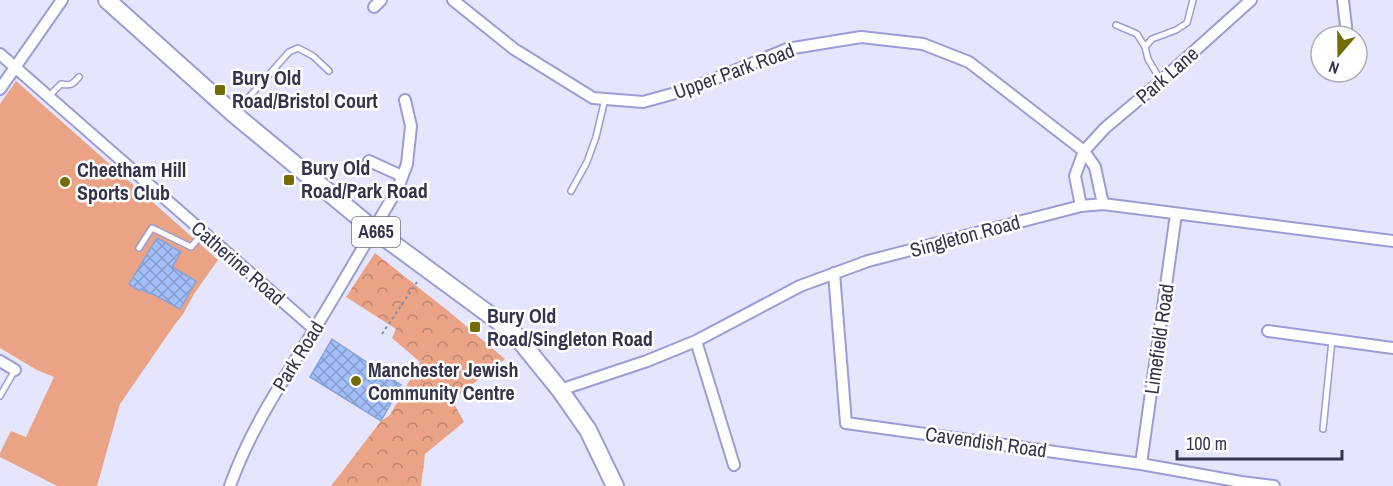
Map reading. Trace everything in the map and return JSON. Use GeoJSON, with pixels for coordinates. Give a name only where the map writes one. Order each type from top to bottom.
{"type":"FeatureCollection","features":[{"type":"Feature","properties":{"kind":"main road","name":"A665"},"geometry":{"type":"LineString","coordinates":[[107,0],[234,114],[373,229],[513,332],[560,390],[588,430],[615,486]]}},
{"type":"Feature","properties":{"kind":"street"},"geometry":{"type":"LineString","coordinates":[[0,89],[62,0]]}},
{"type":"Feature","properties":{"kind":"street","name":"Upper Park Road"},"geometry":{"type":"LineString","coordinates":[[453,0],[514,49],[593,98],[643,102],[690,89],[787,49],[861,37],[923,44],[969,62],[1084,151],[1095,167],[1103,204]]}},
{"type":"Feature","properties":{"kind":"street","name":"Park Lane"},"geometry":{"type":"LineString","coordinates":[[1084,151],[1105,128],[1251,0]]}},
{"type":"Feature","properties":{"kind":"street"},"geometry":{"type":"LineString","coordinates":[[1343,0],[1346,24]]}},
{"type":"Feature","properties":{"kind":"street","name":"Catherine Road"},"geometry":{"type":"LineString","coordinates":[[0,54],[314,330]]}},
{"type":"Feature","properties":{"kind":"street","name":"Park Road"},"geometry":{"type":"LineString","coordinates":[[230,486],[263,411],[398,189],[407,164],[411,126],[405,100]]}},
{"type":"Feature","properties":{"kind":"street"},"geometry":{"type":"LineString","coordinates":[[1081,206],[1075,176],[1084,151]]}},
{"type":"Feature","properties":{"kind":"street"},"geometry":{"type":"LineString","coordinates":[[369,161],[402,176]]}},
{"type":"Feature","properties":{"kind":"street","name":"Singleton Road"},"geometry":{"type":"LineString","coordinates":[[560,390],[647,361],[696,341],[800,286],[834,273],[868,261],[1081,206],[1103,204],[1393,241]]}},
{"type":"Feature","properties":{"kind":"street","name":"Limefield Road"},"geometry":{"type":"LineString","coordinates":[[1141,464],[1176,214]]}},
{"type":"Feature","properties":{"kind":"street","name":"Cavendish Road"},"geometry":{"type":"LineString","coordinates":[[834,273],[846,423],[1141,464],[1240,484],[1274,486]]}},
{"type":"Feature","properties":{"kind":"street"},"geometry":{"type":"LineString","coordinates":[[1268,331],[1393,348]]}},
{"type":"Feature","properties":{"kind":"street"},"geometry":{"type":"LineString","coordinates":[[696,341],[734,465]]}},
{"type":"Feature","properties":{"kind":"street"},"geometry":{"type":"LineString","coordinates":[[0,361],[15,370]]}},
{"type":"Feature","properties":{"kind":"lane"},"geometry":{"type":"LineString","coordinates":[[1145,47],[1152,39],[1187,23],[1193,0]]}},
{"type":"Feature","properties":{"kind":"lane"},"geometry":{"type":"LineString","coordinates":[[1116,25],[1137,34],[1161,81]]}},
{"type":"Feature","properties":{"kind":"lane"},"geometry":{"type":"LineString","coordinates":[[234,114],[289,52],[298,48],[312,56],[329,71]]}},
{"type":"Feature","properties":{"kind":"lane"},"geometry":{"type":"LineString","coordinates":[[48,97],[61,84],[69,86],[79,78]]}},
{"type":"Feature","properties":{"kind":"lane"},"geometry":{"type":"LineString","coordinates":[[571,191],[587,162],[605,99]]}},
{"type":"Feature","properties":{"kind":"lane"},"geometry":{"type":"LineString","coordinates":[[139,248],[152,228],[191,247],[203,233]]}},
{"type":"Feature","properties":{"kind":"lane"},"geometry":{"type":"LineString","coordinates":[[1323,429],[1332,340]]}},
{"type":"Feature","properties":{"kind":"lane"},"geometry":{"type":"LineString","coordinates":[[0,396],[15,370]]}},
{"type":"Feature","properties":{"kind":"path"},"geometry":{"type":"LineString","coordinates":[[382,334],[417,282]]}},
{"type":"Feature","properties":{"kind":"green space","name":"Cheetham Hill Sports Club"},"geometry":{"type":"Polygon","coordinates":[[[16,81],[218,260],[120,404],[97,486],[57,486],[0,457],[11,431],[26,437],[54,377],[37,370],[0,348],[0,104],[16,81]]]}},
{"type":"Feature","properties":{"kind":"green space"},"geometry":{"type":"Polygon","coordinates":[[[375,253],[505,359],[452,400],[464,422],[425,454],[421,486],[331,486],[381,421],[390,415],[420,362],[392,338],[396,329],[346,297],[375,253]]]}},
{"type":"Feature","properties":{"kind":"building"},"geometry":{"type":"Polygon","coordinates":[[[157,238],[181,252],[172,267],[196,281],[180,309],[129,284],[157,238]]]}},
{"type":"Feature","properties":{"kind":"building","name":"Manchester Jewish Community Centre"},"geometry":{"type":"Polygon","coordinates":[[[332,339],[401,385],[381,421],[310,377],[332,339]]]}},
{"type":"Feature","properties":{"kind":"place","name":"Bury Old Road/Bristol Court"},"geometry":{"type":"Point","coordinates":[220,90]}},
{"type":"Feature","properties":{"kind":"place","name":"Bury Old Road/Park Road"},"geometry":{"type":"Point","coordinates":[289,180]}},
{"type":"Feature","properties":{"kind":"place","name":"Cheetham Hill Sports Club"},"geometry":{"type":"Point","coordinates":[65,182]}},
{"type":"Feature","properties":{"kind":"place","name":"Bury Old Road/Singleton Road"},"geometry":{"type":"Point","coordinates":[475,327]}},
{"type":"Feature","properties":{"kind":"place","name":"Manchester Jewish Community Centre"},"geometry":{"type":"Point","coordinates":[356,381]}}]}
